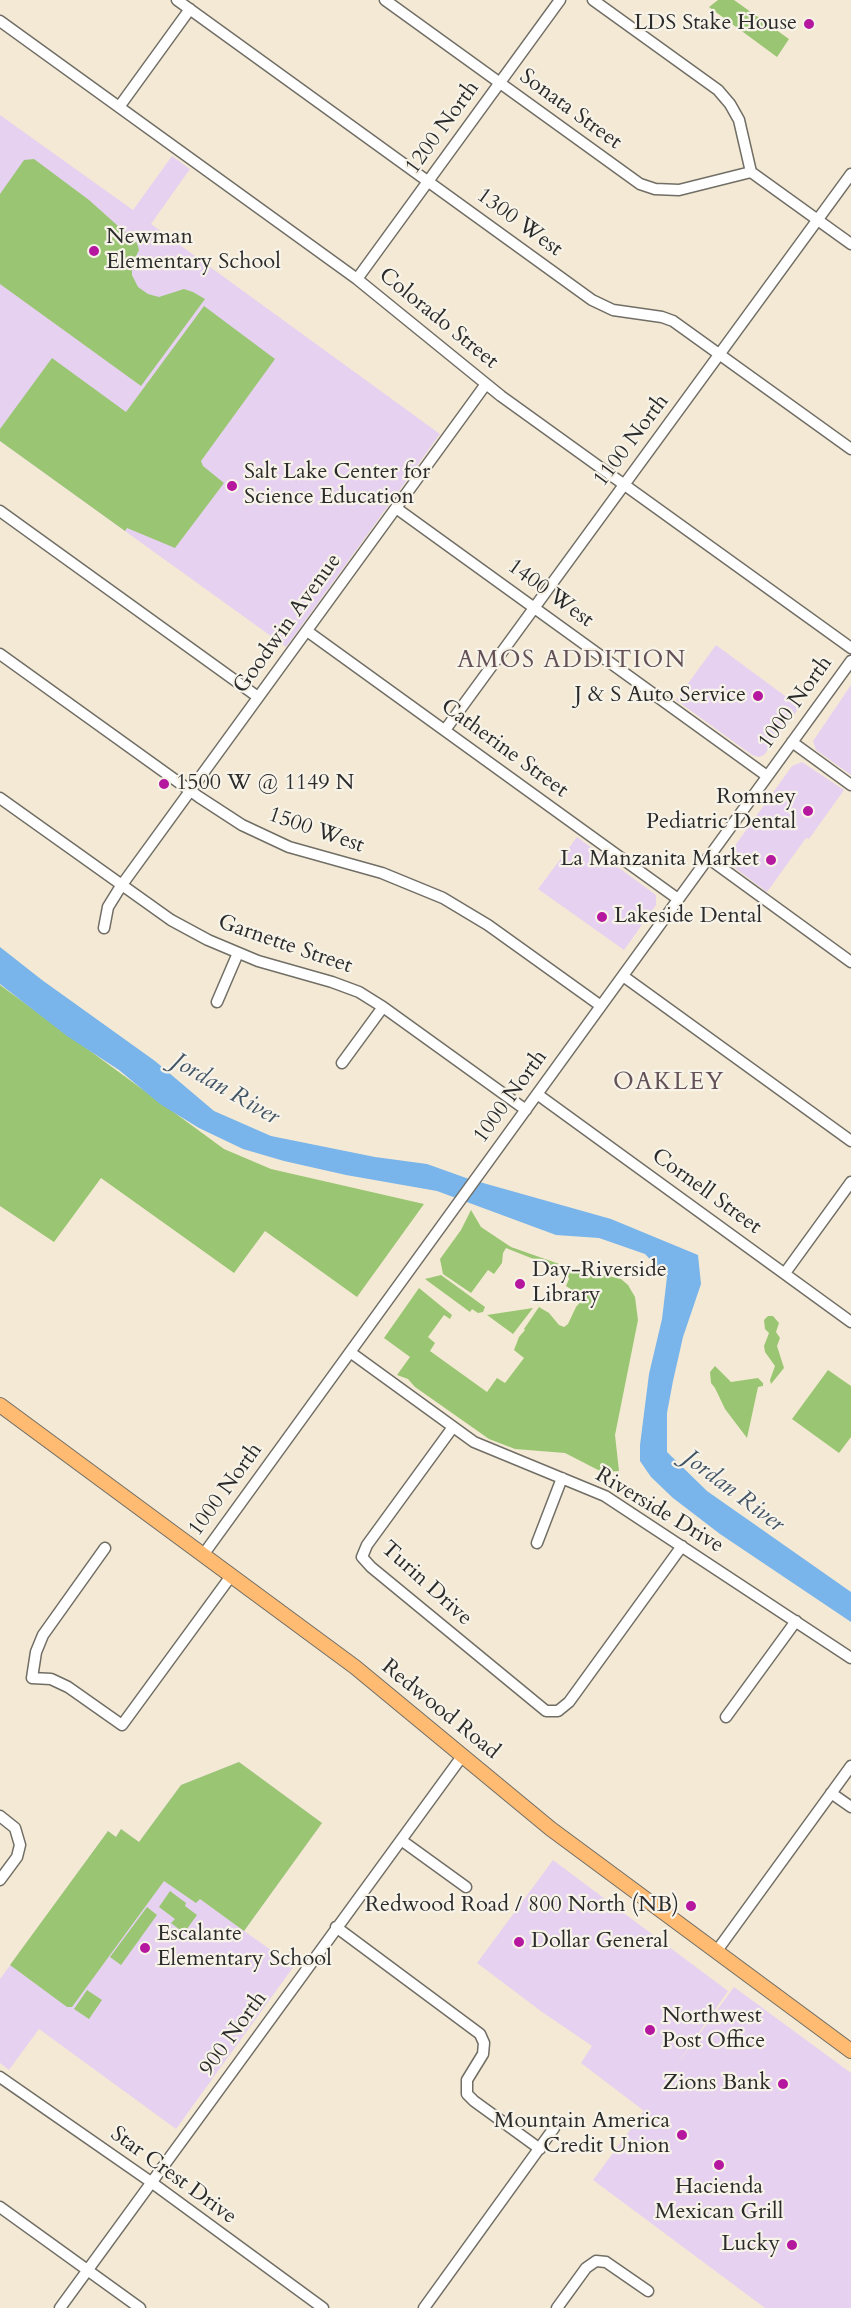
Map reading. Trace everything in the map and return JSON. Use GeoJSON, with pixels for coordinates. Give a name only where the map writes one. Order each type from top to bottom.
{"type":"FeatureCollection","features":[{"type":"Feature","properties":{"kind":"main road","name":"Redwood Road"},"geometry":{"type":"LineString","coordinates":[[0,1405],[355,1667],[551,1829],[851,2051]]}},
{"type":"Feature","properties":{"kind":"street","name":"1300 West"},"geometry":{"type":"LineString","coordinates":[[177,0],[592,300],[613,310],[665,318],[851,449]]}},
{"type":"Feature","properties":{"kind":"street","name":"Sonata Street"},"geometry":{"type":"LineString","coordinates":[[385,0],[633,180],[647,187],[679,190],[752,172]]}},
{"type":"Feature","properties":{"kind":"street","name":"1200 North"},"geometry":{"type":"LineString","coordinates":[[357,279],[560,0]]}},
{"type":"Feature","properties":{"kind":"street"},"geometry":{"type":"LineString","coordinates":[[593,0],[724,97],[739,120],[752,172],[851,244]]}},
{"type":"Feature","properties":{"kind":"street"},"geometry":{"type":"LineString","coordinates":[[119,107],[190,9]]}},
{"type":"Feature","properties":{"kind":"street","name":"Colorado Street"},"geometry":{"type":"LineString","coordinates":[[0,21],[357,279],[486,384],[851,648]]}},
{"type":"Feature","properties":{"kind":"street","name":"1100 North"},"geometry":{"type":"LineString","coordinates":[[445,730],[851,174]]}},
{"type":"Feature","properties":{"kind":"street","name":"Goodwin Avenue"},"geometry":{"type":"LineString","coordinates":[[104,928],[108,907],[122,886],[486,384]]}},
{"type":"Feature","properties":{"kind":"street","name":"1400 West"},"geometry":{"type":"LineString","coordinates":[[396,508],[767,776]]}},
{"type":"Feature","properties":{"kind":"street"},"geometry":{"type":"LineString","coordinates":[[0,511],[258,698]]}},
{"type":"Feature","properties":{"kind":"street","name":"Catherine Street"},"geometry":{"type":"LineString","coordinates":[[307,631],[678,899]]}},
{"type":"Feature","properties":{"kind":"street","name":"1500 West"},"geometry":{"type":"LineString","coordinates":[[0,654],[190,791],[242,825],[289,847],[382,873],[443,898],[488,925],[601,1006]]}},
{"type":"Feature","properties":{"kind":"street","name":"1000 North"},"geometry":{"type":"LineString","coordinates":[[203,1555],[851,661]]}},
{"type":"Feature","properties":{"kind":"street"},"geometry":{"type":"LineString","coordinates":[[792,742],[851,785]]}},
{"type":"Feature","properties":{"kind":"street","name":"Garnette Street"},"geometry":{"type":"LineString","coordinates":[[0,798],[122,886],[190,931],[238,953],[277,967],[346,986],[383,1007],[525,1110]]}},
{"type":"Feature","properties":{"kind":"street"},"geometry":{"type":"LineString","coordinates":[[708,858],[851,962]]}},
{"type":"Feature","properties":{"kind":"street"},"geometry":{"type":"LineString","coordinates":[[217,1002],[238,953]]}},
{"type":"Feature","properties":{"kind":"street"},"geometry":{"type":"LineString","coordinates":[[623,976],[851,1141]]}},
{"type":"Feature","properties":{"kind":"street"},"geometry":{"type":"LineString","coordinates":[[342,1064],[383,1007]]}},
{"type":"Feature","properties":{"kind":"street","name":"Cornell Street"},"geometry":{"type":"LineString","coordinates":[[537,1094],[851,1322]]}},
{"type":"Feature","properties":{"kind":"street"},"geometry":{"type":"LineString","coordinates":[[785,1274],[851,1182]]}},
{"type":"Feature","properties":{"kind":"street","name":"Riverside Drive"},"geometry":{"type":"LineString","coordinates":[[350,1352],[482,1446],[605,1496],[851,1658]]}},
{"type":"Feature","properties":{"kind":"street","name":"Turin Drive"},"geometry":{"type":"LineString","coordinates":[[453,1427],[368,1545],[362,1557],[367,1564],[538,1706],[550,1712],[558,1711],[569,1702],[682,1546]]}},
{"type":"Feature","properties":{"kind":"street"},"geometry":{"type":"LineString","coordinates":[[537,1543],[562,1478]]}},
{"type":"Feature","properties":{"kind":"street"},"geometry":{"type":"LineString","coordinates":[[105,1548],[43,1635],[36,1652],[32,1678],[51,1679],[69,1687],[122,1725],[231,1576]]}},
{"type":"Feature","properties":{"kind":"street"},"geometry":{"type":"LineString","coordinates":[[726,1717],[796,1621]]}},
{"type":"Feature","properties":{"kind":"street","name":"900 North"},"geometry":{"type":"LineString","coordinates":[[60,2308],[463,1755]]}},
{"type":"Feature","properties":{"kind":"street"},"geometry":{"type":"LineString","coordinates":[[716,1952],[851,1766]]}},
{"type":"Feature","properties":{"kind":"street"},"geometry":{"type":"LineString","coordinates":[[831,1793],[851,1807]]}},
{"type":"Feature","properties":{"kind":"street"},"geometry":{"type":"LineString","coordinates":[[0,1816],[15,1828],[20,1840],[16,1857],[0,1880]]}},
{"type":"Feature","properties":{"kind":"street"},"geometry":{"type":"LineString","coordinates":[[401,1840],[466,1887]]}},
{"type":"Feature","properties":{"kind":"street"},"geometry":{"type":"LineString","coordinates":[[336,1927],[480,2034],[484,2043],[483,2054],[467,2080],[467,2094],[540,2149]]}},
{"type":"Feature","properties":{"kind":"street","name":"Star Crest Drive"},"geometry":{"type":"LineString","coordinates":[[0,2077],[151,2182],[322,2308]]}},
{"type":"Feature","properties":{"kind":"street"},"geometry":{"type":"LineString","coordinates":[[424,2308],[554,2128]]}},
{"type":"Feature","properties":{"kind":"street"},"geometry":{"type":"LineString","coordinates":[[1,2210],[88,2269],[140,2308]]}},
{"type":"Feature","properties":{"kind":"street"},"geometry":{"type":"LineString","coordinates":[[556,2308],[586,2268],[596,2261],[606,2262],[648,2291]]}},
{"type":"Feature","properties":{"kind":"shaded area","name":"Salt Lake Center for Science Education"},"geometry":{"type":"Polygon","coordinates":[[[0,115],[133,210],[172,156],[190,169],[151,224],[440,434],[286,647],[0,441],[0,115]]]}},
{"type":"Feature","properties":{"kind":"shaded area"},"geometry":{"type":"Polygon","coordinates":[[[716,645],[800,707],[764,755],[759,757],[752,755],[676,700],[716,645]]]}},
{"type":"Feature","properties":{"kind":"shaded area"},"geometry":{"type":"Polygon","coordinates":[[[851,685],[851,775],[816,750],[813,741],[851,685]]]}},
{"type":"Feature","properties":{"kind":"shaded area"},"geometry":{"type":"Polygon","coordinates":[[[802,762],[844,790],[767,892],[731,865],[729,854],[792,766],[802,762]]]}},
{"type":"Feature","properties":{"kind":"shaded area"},"geometry":{"type":"Polygon","coordinates":[[[577,837],[656,895],[656,905],[624,950],[538,889],[577,837]]]}},
{"type":"Feature","properties":{"kind":"shaded area","name":"Escalante Elementary School"},"geometry":{"type":"Polygon","coordinates":[[[239,1762],[322,1823],[244,1931],[294,1966],[176,2129],[39,2029],[9,2070],[0,2063],[0,1979],[108,1831],[116,1837],[121,1829],[139,1842],[181,1785],[239,1762]]]}},
{"type":"Feature","properties":{"kind":"shaded area"},"geometry":{"type":"Polygon","coordinates":[[[553,1860],[728,1991],[675,2067],[734,1987],[851,2073],[851,2308],[765,2308],[593,2180],[644,2111],[581,2063],[592,2046],[477,1963],[553,1860]]]}},
{"type":"Feature","properties":{"kind":"green space"},"geometry":{"type":"Polygon","coordinates":[[[718,0],[734,0],[789,39],[777,57],[709,7],[718,0]]]}},
{"type":"Feature","properties":{"kind":"green space"},"geometry":{"type":"Polygon","coordinates":[[[34,159],[89,200],[137,243],[139,250],[132,264],[132,275],[138,287],[148,294],[159,297],[184,289],[205,299],[141,386],[0,284],[0,194],[24,160],[34,159]]]}},
{"type":"Feature","properties":{"kind":"green space"},"geometry":{"type":"Polygon","coordinates":[[[204,306],[275,359],[201,461],[203,466],[224,483],[175,548],[127,528],[125,531],[0,441],[0,429],[52,358],[126,412],[204,306]]]}},
{"type":"Feature","properties":{"kind":"green space"},"geometry":{"type":"Polygon","coordinates":[[[0,985],[224,1149],[271,1169],[424,1204],[357,1297],[265,1231],[234,1273],[101,1178],[54,1242],[0,1206],[0,985]]]}},
{"type":"Feature","properties":{"kind":"green space"},"geometry":{"type":"Polygon","coordinates":[[[471,1210],[481,1227],[511,1247],[562,1265],[621,1279],[628,1285],[635,1297],[638,1320],[615,1435],[619,1471],[602,1472],[565,1453],[515,1449],[489,1439],[415,1387],[408,1379],[397,1375],[410,1357],[384,1338],[419,1288],[452,1315],[450,1319],[444,1315],[428,1337],[435,1343],[430,1351],[487,1392],[497,1378],[505,1383],[524,1358],[514,1350],[519,1337],[539,1307],[564,1327],[582,1300],[581,1296],[566,1286],[569,1279],[566,1272],[506,1248],[502,1263],[494,1274],[488,1270],[471,1293],[443,1274],[440,1259],[461,1230],[471,1210]]]}},
{"type":"Feature","properties":{"kind":"green space"},"geometry":{"type":"Polygon","coordinates":[[[441,1275],[485,1307],[483,1312],[478,1313],[472,1309],[470,1312],[425,1279],[441,1275]]]}},
{"type":"Feature","properties":{"kind":"green space"},"geometry":{"type":"Polygon","coordinates":[[[533,1308],[513,1334],[487,1315],[533,1308]]]}},
{"type":"Feature","properties":{"kind":"green space"},"geometry":{"type":"Polygon","coordinates":[[[768,1316],[773,1316],[779,1323],[776,1332],[780,1338],[777,1346],[784,1368],[771,1384],[770,1380],[775,1366],[765,1352],[764,1346],[769,1333],[765,1329],[764,1320],[768,1316]]]}},
{"type":"Feature","properties":{"kind":"green space"},"geometry":{"type":"Polygon","coordinates":[[[715,1366],[731,1382],[758,1378],[763,1383],[763,1386],[758,1387],[747,1438],[725,1409],[711,1383],[710,1372],[715,1366]]]}},
{"type":"Feature","properties":{"kind":"green space"},"geometry":{"type":"Polygon","coordinates":[[[828,1370],[851,1386],[851,1437],[839,1453],[792,1419],[828,1370]]]}},
{"type":"Feature","properties":{"kind":"green space"},"geometry":{"type":"Polygon","coordinates":[[[239,1762],[322,1823],[244,1931],[200,1899],[196,1903],[164,1881],[72,2007],[67,2007],[10,1965],[108,1831],[116,1837],[121,1829],[139,1842],[181,1785],[239,1762]]]}},
{"type":"Feature","properties":{"kind":"green space"},"geometry":{"type":"Polygon","coordinates":[[[170,1891],[197,1915],[184,1933],[171,1923],[175,1919],[159,1907],[170,1891]]]}},
{"type":"Feature","properties":{"kind":"green space"},"geometry":{"type":"Polygon","coordinates":[[[147,1907],[157,1915],[121,1965],[110,1957],[147,1907]]]}},
{"type":"Feature","properties":{"kind":"green space"},"geometry":{"type":"Polygon","coordinates":[[[87,1990],[102,2000],[89,2019],[74,2009],[87,1990]]]}},
{"type":"Feature","properties":{"kind":"water"},"geometry":{"type":"Polygon","coordinates":[[[0,947],[155,1061],[214,1111],[271,1136],[375,1157],[427,1164],[469,1179],[611,1219],[698,1255],[701,1284],[683,1337],[673,1381],[667,1413],[667,1452],[707,1491],[851,1592],[851,1622],[720,1534],[673,1498],[651,1477],[640,1461],[649,1374],[662,1319],[667,1277],[645,1254],[599,1238],[556,1235],[437,1191],[346,1175],[243,1149],[199,1128],[160,1104],[119,1070],[67,1036],[0,984],[0,947]]]}},
{"type":"Feature","properties":{"kind":"place","name":"LDS Stake House"},"geometry":{"type":"Point","coordinates":[809,24]}},
{"type":"Feature","properties":{"kind":"place","name":"Newman Elementary School"},"geometry":{"type":"Point","coordinates":[94,251]}},
{"type":"Feature","properties":{"kind":"place","name":"Salt Lake Center for Science Education"},"geometry":{"type":"Point","coordinates":[232,486]}},
{"type":"Feature","properties":{"kind":"place","name":"J & S Auto Service"},"geometry":{"type":"Point","coordinates":[758,696]}},
{"type":"Feature","properties":{"kind":"place","name":"1500 W @ 1149 N"},"geometry":{"type":"Point","coordinates":[164,784]}},
{"type":"Feature","properties":{"kind":"place","name":"Romney Pediatric Dental"},"geometry":{"type":"Point","coordinates":[808,811]}},
{"type":"Feature","properties":{"kind":"place","name":"La Manzanita Market"},"geometry":{"type":"Point","coordinates":[771,860]}},
{"type":"Feature","properties":{"kind":"place","name":"Lakeside Dental"},"geometry":{"type":"Point","coordinates":[602,917]}},
{"type":"Feature","properties":{"kind":"place","name":"Day-Riverside Library"},"geometry":{"type":"Point","coordinates":[520,1284]}},
{"type":"Feature","properties":{"kind":"place","name":"Redwood Road / 800 North (NB)"},"geometry":{"type":"Point","coordinates":[691,1906]}},
{"type":"Feature","properties":{"kind":"place","name":"Dollar General"},"geometry":{"type":"Point","coordinates":[519,1942]}},
{"type":"Feature","properties":{"kind":"place","name":"Escalante Elementary School"},"geometry":{"type":"Point","coordinates":[145,1948]}},
{"type":"Feature","properties":{"kind":"place","name":"Northwest Post Office"},"geometry":{"type":"Point","coordinates":[650,2030]}},
{"type":"Feature","properties":{"kind":"place","name":"Zions Bank"},"geometry":{"type":"Point","coordinates":[783,2084]}},
{"type":"Feature","properties":{"kind":"place","name":"Mountain America Credit Union"},"geometry":{"type":"Point","coordinates":[682,2135]}},
{"type":"Feature","properties":{"kind":"place","name":"Hacienda Mexican Grill"},"geometry":{"type":"Point","coordinates":[719,2165]}},
{"type":"Feature","properties":{"kind":"place","name":"Lucky"},"geometry":{"type":"Point","coordinates":[792,2245]}},
{"type":"Feature","properties":{"kind":"district","name":"AMOS ADDITION"},"geometry":{"type":"Point","coordinates":[572,661]}},
{"type":"Feature","properties":{"kind":"district","name":"OAKLEY"},"geometry":{"type":"Point","coordinates":[669,1083]}},
{"type":"Feature","properties":{"kind":"water label","name":"Jordan River"},"geometry":{"type":"Point","coordinates":[225,1090]}},
{"type":"Feature","properties":{"kind":"water label","name":"Jordan River"},"geometry":{"type":"Point","coordinates":[733,1492]}}]}
